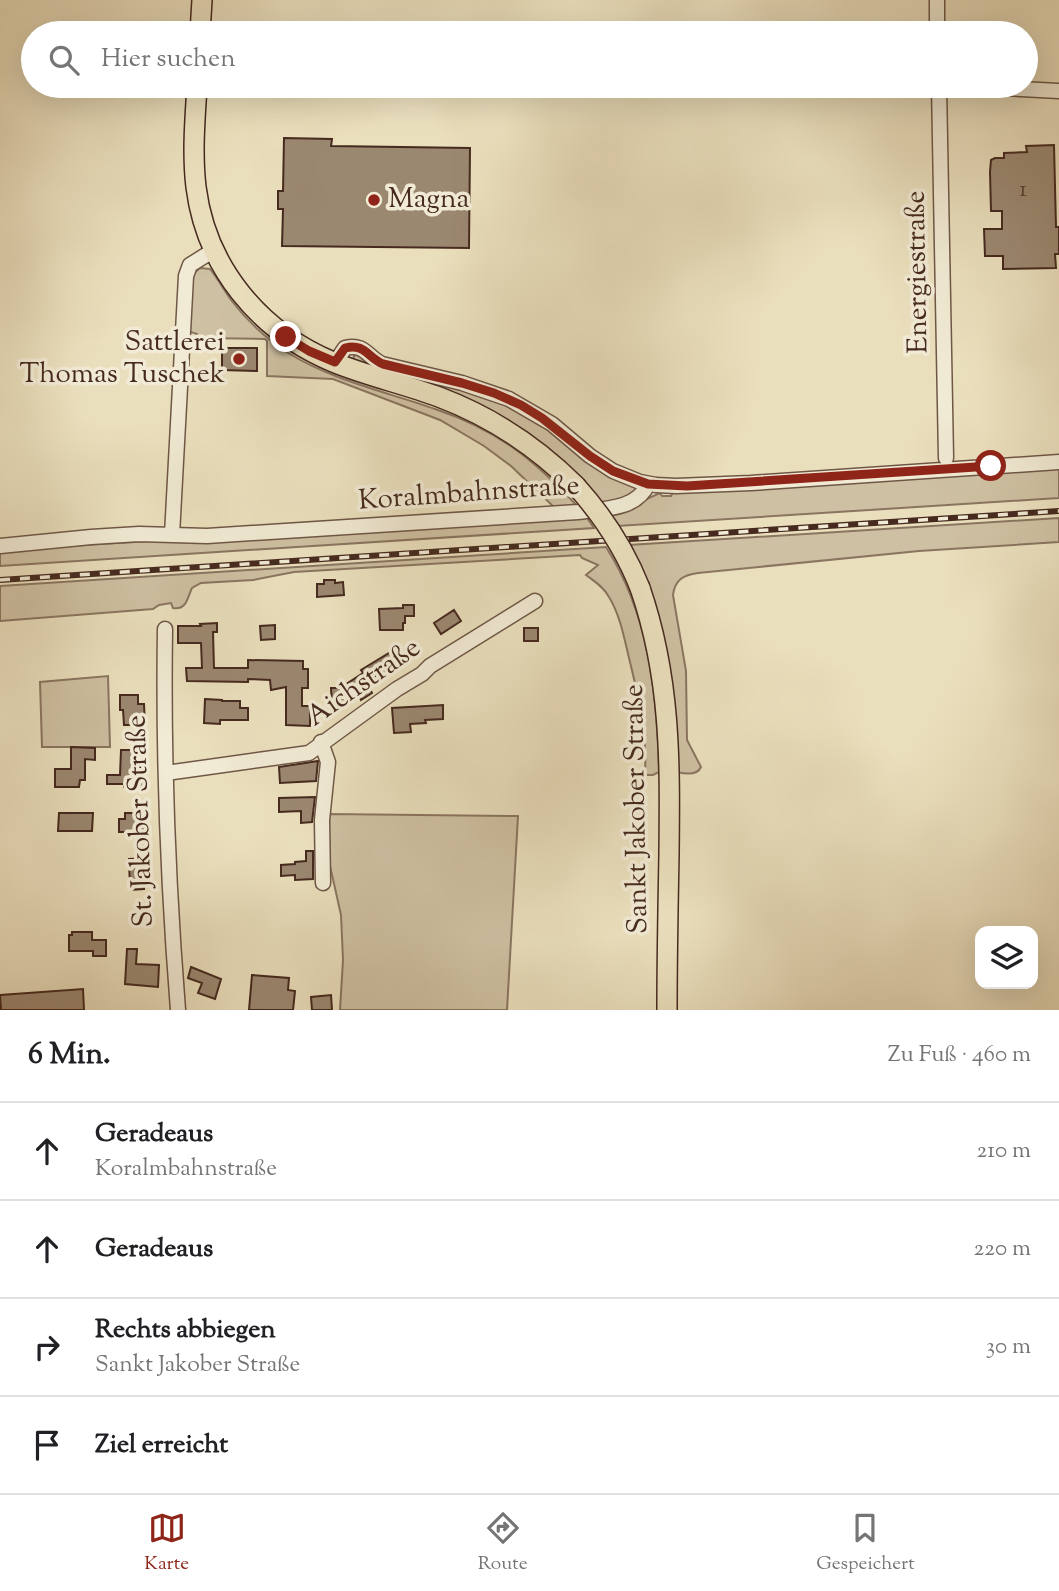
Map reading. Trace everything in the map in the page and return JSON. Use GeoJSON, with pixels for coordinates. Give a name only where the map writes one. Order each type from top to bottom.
{"type":"FeatureCollection","features":[{"type":"Feature","properties":{"kind":"main road"},"geometry":{"type":"LineString","coordinates":[[201,21],[202,0]]}},
{"type":"Feature","properties":{"kind":"main road"},"geometry":{"type":"LineString","coordinates":[[196,98],[195,177],[200,211],[214,250]]}},
{"type":"Feature","properties":{"kind":"main road","name":"Sankt Jakober Straße"},"geometry":{"type":"LineString","coordinates":[[214,250],[238,291],[264,319],[296,344],[335,362],[436,396],[487,418],[515,434],[576,486],[614,537],[640,588],[661,662],[668,725],[667,1010]]}},
{"type":"Feature","properties":{"kind":"street"},"geometry":{"type":"LineString","coordinates":[[937,0],[937,21]]}},
{"type":"Feature","properties":{"kind":"street"},"geometry":{"type":"LineString","coordinates":[[1038,90],[1059,91]]}},
{"type":"Feature","properties":{"kind":"street","name":"Energiestraße"},"geometry":{"type":"LineString","coordinates":[[939,98],[946,458]]}},
{"type":"Feature","properties":{"kind":"street"},"geometry":{"type":"LineString","coordinates":[[172,535],[186,276],[190,265],[214,250]]}},
{"type":"Feature","properties":{"kind":"street"},"geometry":{"type":"LineString","coordinates":[[335,362],[345,348],[358,347],[383,364],[494,393],[542,418],[605,467],[648,484],[687,486],[1059,462]]}},
{"type":"Feature","properties":{"kind":"street","name":"Koralmbahnstraße"},"geometry":{"type":"LineString","coordinates":[[0,546],[148,533],[192,537],[236,535],[578,512],[621,506],[639,496],[648,484]]}},
{"type":"Feature","properties":{"kind":"street","name":"Aichstraße"},"geometry":{"type":"LineString","coordinates":[[166,773],[309,752],[430,666],[535,601]]}},
{"type":"Feature","properties":{"kind":"street","name":"St. Jakober Straße"},"geometry":{"type":"LineString","coordinates":[[165,629],[166,773],[178,1010]]}},
{"type":"Feature","properties":{"kind":"street"},"geometry":{"type":"LineString","coordinates":[[321,743],[328,762],[322,820],[323,883]]}},
{"type":"Feature","properties":{"kind":"shaded area"},"geometry":{"type":"Polygon","coordinates":[[[200,268],[210,269],[244,315],[290,354],[324,372],[457,417],[497,437],[531,461],[579,508],[556,509],[511,466],[484,446],[440,420],[333,379],[267,376],[265,339],[197,338],[197,334],[188,334],[193,274],[200,268]]]}},
{"type":"Feature","properties":{"kind":"shaded area"},"geometry":{"type":"Polygon","coordinates":[[[358,354],[510,403],[638,488],[631,496],[603,505],[573,474],[353,360],[358,354]]]}},
{"type":"Feature","properties":{"kind":"shaded area"},"geometry":{"type":"Polygon","coordinates":[[[1059,465],[1059,498],[617,526],[608,513],[660,493],[662,496],[671,496],[673,492],[1059,465]]]}},
{"type":"Feature","properties":{"kind":"shaded area"},"geometry":{"type":"Polygon","coordinates":[[[585,515],[594,528],[0,566],[0,550],[585,515]]]}},
{"type":"Feature","properties":{"kind":"shaded area"},"geometry":{"type":"Polygon","coordinates":[[[1059,518],[1059,542],[919,551],[698,573],[681,579],[673,595],[686,671],[687,740],[701,767],[694,773],[677,772],[629,545],[1059,518]]]}},
{"type":"Feature","properties":{"kind":"shaded area"},"geometry":{"type":"Polygon","coordinates":[[[606,547],[632,599],[648,655],[658,743],[659,772],[653,775],[645,775],[642,716],[619,619],[607,593],[586,575],[598,565],[580,555],[294,572],[253,580],[201,583],[192,588],[186,603],[178,608],[173,608],[171,603],[153,609],[0,621],[0,586],[606,547]]]}},
{"type":"Feature","properties":{"kind":"shaded area"},"geometry":{"type":"Polygon","coordinates":[[[108,676],[110,747],[42,747],[40,682],[108,676]]]}},
{"type":"Feature","properties":{"kind":"shaded area"},"geometry":{"type":"Polygon","coordinates":[[[329,814],[518,816],[507,1010],[340,1010],[343,960],[341,915],[328,857],[329,814]]]}},
{"type":"Feature","properties":{"kind":"building","name":"Magna"},"geometry":{"type":"Polygon","coordinates":[[[284,138],[332,139],[331,146],[470,148],[469,248],[282,246],[283,209],[278,209],[278,191],[283,191],[284,138]]]}},
{"type":"Feature","properties":{"kind":"building"},"geometry":{"type":"Polygon","coordinates":[[[1054,145],[1056,227],[1059,227],[1056,268],[1003,269],[1003,256],[985,256],[984,229],[1002,229],[1002,211],[991,211],[991,160],[1004,158],[1004,153],[1027,152],[1026,146],[1054,145]]]}},
{"type":"Feature","properties":{"kind":"building","name":"Sattlerei Thomas Tuschek"},"geometry":{"type":"Polygon","coordinates":[[[222,348],[257,348],[257,371],[222,370],[222,348]]]}},
{"type":"Feature","properties":{"kind":"building"},"geometry":{"type":"Polygon","coordinates":[[[324,580],[343,582],[344,595],[317,597],[317,584],[324,584],[324,580]]]}},
{"type":"Feature","properties":{"kind":"building"},"geometry":{"type":"Polygon","coordinates":[[[403,605],[414,605],[414,616],[405,616],[403,630],[380,630],[379,609],[403,608],[403,605]]]}},
{"type":"Feature","properties":{"kind":"building"},"geometry":{"type":"Polygon","coordinates":[[[454,610],[461,621],[441,634],[434,623],[454,610]]]}},
{"type":"Feature","properties":{"kind":"building"},"geometry":{"type":"Polygon","coordinates":[[[217,623],[217,632],[213,632],[214,668],[248,668],[248,660],[303,661],[303,669],[308,669],[308,688],[302,688],[302,706],[310,706],[310,726],[286,725],[286,687],[271,690],[270,680],[187,681],[186,668],[202,668],[201,643],[178,643],[178,626],[217,623]]]}},
{"type":"Feature","properties":{"kind":"building"},"geometry":{"type":"Polygon","coordinates":[[[275,625],[275,639],[261,640],[260,626],[275,625]]]}},
{"type":"Feature","properties":{"kind":"building"},"geometry":{"type":"Polygon","coordinates":[[[524,628],[538,628],[538,641],[524,641],[524,628]]]}},
{"type":"Feature","properties":{"kind":"building"},"geometry":{"type":"Polygon","coordinates":[[[394,650],[403,666],[387,676],[385,671],[366,683],[372,693],[361,700],[360,697],[344,707],[332,707],[331,688],[340,688],[363,673],[361,670],[394,650]]]}},
{"type":"Feature","properties":{"kind":"building"},"geometry":{"type":"Polygon","coordinates":[[[120,695],[138,695],[138,704],[144,704],[145,725],[124,725],[120,695]]]}},
{"type":"Feature","properties":{"kind":"building"},"geometry":{"type":"Polygon","coordinates":[[[205,699],[240,701],[240,708],[248,708],[248,720],[204,723],[205,699]]]}},
{"type":"Feature","properties":{"kind":"building"},"geometry":{"type":"Polygon","coordinates":[[[443,705],[443,719],[410,724],[411,732],[394,733],[392,708],[443,705]]]}},
{"type":"Feature","properties":{"kind":"building"},"geometry":{"type":"Polygon","coordinates":[[[71,747],[95,748],[95,760],[85,759],[85,780],[80,780],[79,787],[55,787],[55,769],[71,769],[71,747]]]}},
{"type":"Feature","properties":{"kind":"building"},"geometry":{"type":"Polygon","coordinates":[[[121,750],[133,750],[133,767],[146,767],[146,787],[107,784],[107,775],[120,775],[121,750]]]}},
{"type":"Feature","properties":{"kind":"building"},"geometry":{"type":"Polygon","coordinates":[[[318,761],[316,781],[280,783],[279,767],[318,761]]]}},
{"type":"Feature","properties":{"kind":"building"},"geometry":{"type":"Polygon","coordinates":[[[315,797],[312,822],[301,823],[301,811],[279,812],[279,798],[315,797]]]}},
{"type":"Feature","properties":{"kind":"building"},"geometry":{"type":"Polygon","coordinates":[[[59,813],[93,813],[92,831],[58,831],[59,813]]]}},
{"type":"Feature","properties":{"kind":"building"},"geometry":{"type":"Polygon","coordinates":[[[125,813],[148,813],[147,832],[119,832],[119,819],[125,819],[125,813]]]}},
{"type":"Feature","properties":{"kind":"building"},"geometry":{"type":"Polygon","coordinates":[[[306,851],[313,851],[313,879],[295,880],[295,875],[281,876],[281,865],[306,861],[306,851]]]}},
{"type":"Feature","properties":{"kind":"building"},"geometry":{"type":"Polygon","coordinates":[[[148,858],[149,870],[146,870],[147,881],[144,881],[144,889],[130,890],[129,859],[148,858]]]}},
{"type":"Feature","properties":{"kind":"building"},"geometry":{"type":"Polygon","coordinates":[[[72,932],[92,932],[92,940],[106,940],[106,956],[93,956],[93,951],[69,951],[69,935],[72,935],[72,932]]]}},
{"type":"Feature","properties":{"kind":"building"},"geometry":{"type":"Polygon","coordinates":[[[127,949],[137,949],[136,964],[159,965],[158,987],[125,984],[127,949]]]}},
{"type":"Feature","properties":{"kind":"building"},"geometry":{"type":"Polygon","coordinates":[[[191,967],[221,979],[215,999],[198,993],[202,983],[188,978],[191,967]]]}},
{"type":"Feature","properties":{"kind":"building"},"geometry":{"type":"Polygon","coordinates":[[[252,975],[289,978],[288,990],[295,991],[293,1010],[249,1010],[252,975]]]}},
{"type":"Feature","properties":{"kind":"building"},"geometry":{"type":"Polygon","coordinates":[[[83,989],[84,1010],[1,1010],[0,995],[83,989]]]}},
{"type":"Feature","properties":{"kind":"building"},"geometry":{"type":"Polygon","coordinates":[[[331,995],[332,1010],[312,1010],[311,997],[331,995]]]}},
{"type":"Feature","properties":{"kind":"railway"},"geometry":{"type":"LineString","coordinates":[[0,580],[1059,511]]}},
{"type":"Feature","properties":{"kind":"place","name":"Magna"},"geometry":{"type":"Point","coordinates":[374,200]}},
{"type":"Feature","properties":{"kind":"place","name":"Sattlerei Thomas Tuschek"},"geometry":{"type":"Point","coordinates":[239,359]}},
{"type":"Feature","properties":{"kind":"route"},"geometry":{"type":"LineString","coordinates":[[286,337],[335,362],[345,348],[358,347],[383,364],[462,383],[509,399],[552,424],[605,467],[648,484],[687,486],[991,466]]}}]}
